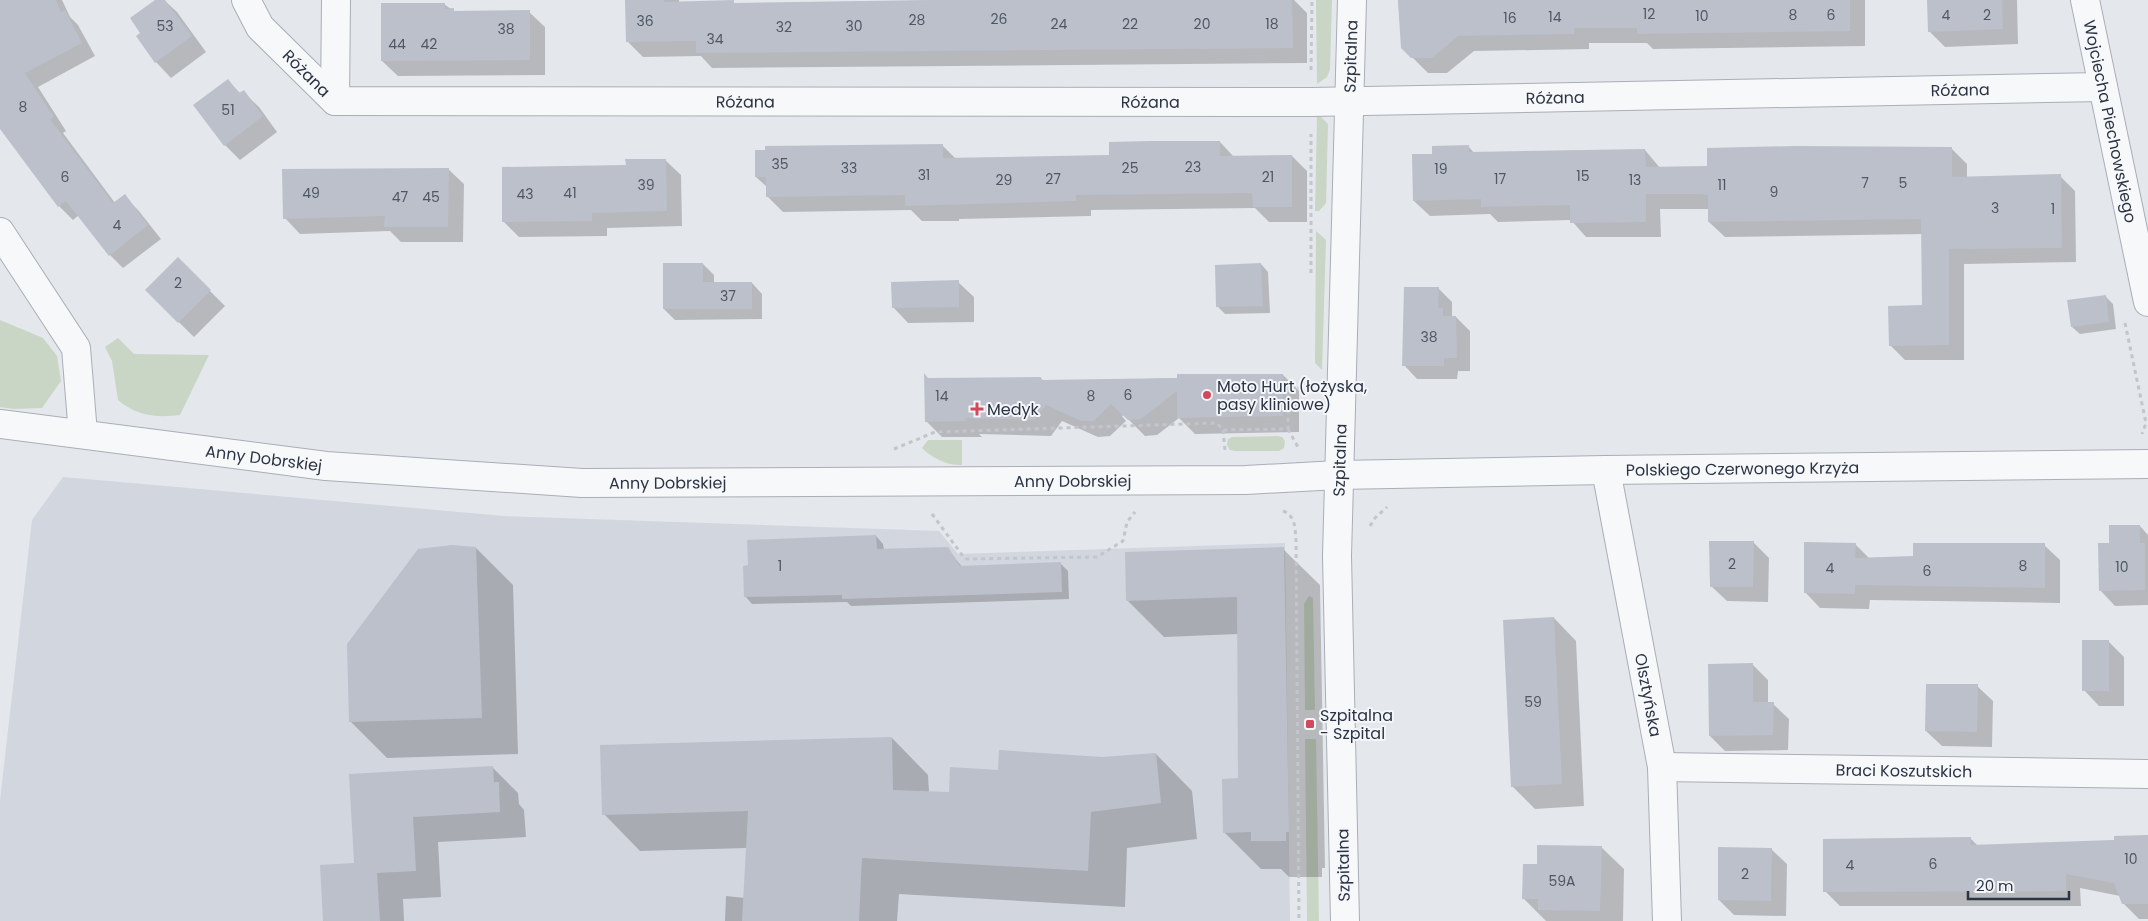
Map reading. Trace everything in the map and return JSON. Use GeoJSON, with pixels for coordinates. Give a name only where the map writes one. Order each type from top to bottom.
{"type":"FeatureCollection","features":[{"type":"Feature","properties":{"kind":"street","name":"Różana"},"geometry":{"type":"LineString","coordinates":[[246,0],[260,27],[335,101],[1311,102],[2102,87]]}},
{"type":"Feature","properties":{"kind":"street"},"geometry":{"type":"LineString","coordinates":[[335,101],[336,0]]}},
{"type":"Feature","properties":{"kind":"street","name":"Szpitalna"},"geometry":{"type":"LineString","coordinates":[[1345,921],[1337,565],[1338,475],[1342,418],[1351,101],[1352,0]]}},
{"type":"Feature","properties":{"kind":"street","name":"Wojciecha Piechowskiego"},"geometry":{"type":"LineString","coordinates":[[2085,0],[2148,302]]}},
{"type":"Feature","properties":{"kind":"street"},"geometry":{"type":"LineString","coordinates":[[0,232],[76,348],[83,434]]}},
{"type":"Feature","properties":{"kind":"street","name":"Anny Dobrskiej"},"geometry":{"type":"LineString","coordinates":[[0,424],[326,466],[582,482],[1227,480],[1338,475]]}},
{"type":"Feature","properties":{"kind":"street","name":"Polskiego Czerwonego Krzyża"},"geometry":{"type":"LineString","coordinates":[[1338,475],[1606,470],[2144,452]]}},
{"type":"Feature","properties":{"kind":"street","name":"Olsztyńska"},"geometry":{"type":"LineString","coordinates":[[1606,470],[1662,767],[1667,921]]}},
{"type":"Feature","properties":{"kind":"street","name":"Braci Koszutskich"},"geometry":{"type":"LineString","coordinates":[[1662,767],[2148,774]]}},
{"type":"Feature","properties":{"kind":"path"},"geometry":{"type":"LineString","coordinates":[[1311,279],[1312,0]]}},
{"type":"Feature","properties":{"kind":"path"},"geometry":{"type":"LineString","coordinates":[[2124,316],[2146,423],[2144,452]]}},
{"type":"Feature","properties":{"kind":"path"},"geometry":{"type":"LineString","coordinates":[[892,450],[935,432],[1217,423],[1223,430],[1288,429],[1288,392],[1311,384],[1316,392]]}},
{"type":"Feature","properties":{"kind":"path"},"geometry":{"type":"LineString","coordinates":[[927,507],[943,526],[965,559],[1097,556],[1123,541],[1127,522],[1140,506]]}},
{"type":"Feature","properties":{"kind":"path"},"geometry":{"type":"LineString","coordinates":[[1280,510],[1287,512],[1295,522],[1296,541],[1299,921]]}},
{"type":"Feature","properties":{"kind":"shaded area"},"geometry":{"type":"Polygon","coordinates":[[[63,477],[504,516],[939,531],[958,554],[1285,543],[1290,921],[0,921],[0,801],[32,520],[63,477]]]}},
{"type":"Feature","properties":{"kind":"green space"},"geometry":{"type":"Polygon","coordinates":[[[1316,0],[1332,0],[1330,69],[1327,77],[1317,84],[1316,0]]]}},
{"type":"Feature","properties":{"kind":"green space"},"geometry":{"type":"Polygon","coordinates":[[[1317,116],[1321,117],[1328,124],[1326,203],[1319,211],[1315,211],[1317,116]]]}},
{"type":"Feature","properties":{"kind":"green space"},"geometry":{"type":"Polygon","coordinates":[[[1316,231],[1326,240],[1322,370],[1315,363],[1316,231]]]}},
{"type":"Feature","properties":{"kind":"green space"},"geometry":{"type":"Polygon","coordinates":[[[0,320],[43,338],[57,356],[61,381],[42,408],[14,409],[0,407],[0,320]]]}},
{"type":"Feature","properties":{"kind":"green space"},"geometry":{"type":"Polygon","coordinates":[[[118,338],[134,354],[209,355],[180,415],[147,415],[132,410],[118,400],[112,361],[105,347],[118,338]]]}},
{"type":"Feature","properties":{"kind":"green space"},"geometry":{"type":"Polygon","coordinates":[[[1232,437],[1282,437],[1285,441],[1284,448],[1279,451],[1235,451],[1230,450],[1227,445],[1228,439],[1232,437]]]}},
{"type":"Feature","properties":{"kind":"green space"},"geometry":{"type":"Polygon","coordinates":[[[928,440],[962,440],[962,465],[946,463],[931,455],[922,448],[928,440]]]}},
{"type":"Feature","properties":{"kind":"green space"},"geometry":{"type":"Polygon","coordinates":[[[1309,596],[1313,598],[1315,710],[1305,710],[1304,604],[1309,596]]]}},
{"type":"Feature","properties":{"kind":"green space"},"geometry":{"type":"Polygon","coordinates":[[[1305,739],[1316,739],[1319,921],[1307,921],[1305,739]]]}},
{"type":"Feature","properties":{"kind":"building"},"geometry":{"type":"Polygon","coordinates":[[[0,0],[56,0],[61,12],[65,10],[82,43],[25,73],[54,117],[50,119],[113,203],[125,194],[148,225],[109,256],[66,201],[58,207],[0,129],[0,0]]]}},
{"type":"Feature","properties":{"kind":"building"},"geometry":{"type":"Polygon","coordinates":[[[155,0],[165,0],[192,36],[155,63],[136,36],[140,33],[130,18],[155,0]]]}},
{"type":"Feature","properties":{"kind":"building"},"geometry":{"type":"Polygon","coordinates":[[[625,0],[664,0],[664,2],[734,0],[734,3],[932,0],[1292,0],[1293,48],[696,53],[696,41],[626,42],[625,0]]]}},
{"type":"Feature","properties":{"kind":"building"},"geometry":{"type":"Polygon","coordinates":[[[1398,0],[1850,0],[1850,31],[1637,34],[1637,28],[1574,28],[1574,34],[1458,36],[1432,58],[1411,58],[1401,48],[1398,0]]]}},
{"type":"Feature","properties":{"kind":"building"},"geometry":{"type":"Polygon","coordinates":[[[1927,0],[2002,0],[2003,29],[1928,32],[1927,0]]]}},
{"type":"Feature","properties":{"kind":"building"},"geometry":{"type":"Polygon","coordinates":[[[381,3],[445,3],[445,9],[454,8],[454,11],[530,10],[530,60],[381,61],[381,3]]]}},
{"type":"Feature","properties":{"kind":"building"},"geometry":{"type":"Polygon","coordinates":[[[228,79],[239,93],[244,90],[263,116],[224,146],[193,105],[228,79]]]}},
{"type":"Feature","properties":{"kind":"building"},"geometry":{"type":"Polygon","coordinates":[[[1220,141],[1220,156],[1292,155],[1292,207],[1253,207],[1252,193],[1076,195],[1076,201],[905,206],[905,195],[766,197],[766,177],[755,177],[755,150],[765,150],[765,146],[943,144],[943,158],[1109,155],[1109,142],[1220,141]]]}},
{"type":"Feature","properties":{"kind":"building"},"geometry":{"type":"Polygon","coordinates":[[[1469,145],[1469,152],[1645,149],[1646,167],[1707,166],[1707,148],[1796,146],[1952,147],[1952,177],[2061,174],[2062,248],[1949,249],[1949,345],[1889,346],[1888,306],[1922,305],[1921,219],[1708,222],[1708,195],[1698,194],[1646,194],[1646,222],[1570,223],[1570,205],[1481,207],[1481,199],[1413,201],[1412,154],[1432,154],[1432,146],[1469,145]]]}},
{"type":"Feature","properties":{"kind":"building"},"geometry":{"type":"Polygon","coordinates":[[[625,159],[666,159],[667,211],[592,213],[592,221],[502,222],[502,167],[626,165],[625,159]]]}},
{"type":"Feature","properties":{"kind":"building"},"geometry":{"type":"Polygon","coordinates":[[[449,168],[448,227],[384,227],[385,216],[283,219],[282,169],[449,168]]]}},
{"type":"Feature","properties":{"kind":"building"},"geometry":{"type":"Polygon","coordinates":[[[178,257],[211,290],[178,323],[145,290],[178,257]]]}},
{"type":"Feature","properties":{"kind":"building"},"geometry":{"type":"Polygon","coordinates":[[[663,263],[703,263],[703,282],[752,282],[752,309],[663,309],[663,263]]]}},
{"type":"Feature","properties":{"kind":"building"},"geometry":{"type":"Polygon","coordinates":[[[1261,263],[1263,306],[1216,307],[1215,265],[1261,263]]]}},
{"type":"Feature","properties":{"kind":"building"},"geometry":{"type":"Polygon","coordinates":[[[959,280],[959,307],[892,308],[891,282],[959,280]]]}},
{"type":"Feature","properties":{"kind":"building"},"geometry":{"type":"Polygon","coordinates":[[[1404,287],[1439,287],[1438,308],[1443,308],[1443,316],[1456,316],[1457,358],[1444,358],[1444,366],[1402,366],[1404,287]]]}},
{"type":"Feature","properties":{"kind":"building"},"geometry":{"type":"Polygon","coordinates":[[[2106,295],[2109,322],[2071,327],[2067,300],[2106,295]]]}},
{"type":"Feature","properties":{"kind":"building"},"geometry":{"type":"Polygon","coordinates":[[[924,373],[928,378],[1041,377],[1041,380],[1177,378],[1177,374],[1283,374],[1283,416],[1177,418],[1177,391],[1141,419],[1128,420],[1111,404],[1094,421],[1081,421],[1046,405],[1034,420],[965,418],[967,421],[925,422],[924,373]]]}},
{"type":"Feature","properties":{"kind":"building"},"geometry":{"type":"Polygon","coordinates":[[[2109,525],[2140,525],[2140,543],[2145,543],[2145,590],[2099,591],[2098,543],[2109,543],[2109,525]]]}},
{"type":"Feature","properties":{"kind":"building"},"geometry":{"type":"Polygon","coordinates":[[[876,535],[877,549],[948,547],[960,566],[1061,562],[1062,592],[842,599],[842,595],[744,597],[743,566],[748,565],[747,540],[876,535]]]}},
{"type":"Feature","properties":{"kind":"building"},"geometry":{"type":"Polygon","coordinates":[[[1709,541],[1754,541],[1753,587],[1710,587],[1709,541]]]}},
{"type":"Feature","properties":{"kind":"building"},"geometry":{"type":"Polygon","coordinates":[[[1804,542],[1856,543],[1855,558],[1913,556],[1913,543],[2045,543],[2045,588],[1855,585],[1855,594],[1804,593],[1804,542]]]}},
{"type":"Feature","properties":{"kind":"building"},"geometry":{"type":"Polygon","coordinates":[[[452,545],[476,547],[482,718],[349,722],[347,644],[418,549],[452,545]]]}},
{"type":"Feature","properties":{"kind":"building"},"geometry":{"type":"Polygon","coordinates":[[[1284,547],[1289,832],[1286,832],[1286,841],[1251,841],[1251,832],[1223,833],[1222,779],[1238,778],[1237,597],[1126,601],[1125,552],[1284,547]]]}},
{"type":"Feature","properties":{"kind":"building"},"geometry":{"type":"Polygon","coordinates":[[[1554,617],[1562,784],[1511,787],[1503,620],[1554,617]]]}},
{"type":"Feature","properties":{"kind":"building"},"geometry":{"type":"Polygon","coordinates":[[[2082,640],[2109,640],[2109,691],[2082,691],[2082,640]]]}},
{"type":"Feature","properties":{"kind":"building"},"geometry":{"type":"Polygon","coordinates":[[[1753,663],[1753,702],[1774,702],[1773,735],[1709,736],[1708,664],[1753,663]]]}},
{"type":"Feature","properties":{"kind":"building"},"geometry":{"type":"Polygon","coordinates":[[[1926,684],[1978,684],[1977,732],[1925,731],[1926,684]]]}},
{"type":"Feature","properties":{"kind":"building"},"geometry":{"type":"Polygon","coordinates":[[[892,737],[893,790],[949,792],[950,767],[998,770],[999,750],[1102,757],[1156,753],[1161,803],[1091,812],[1088,871],[862,858],[859,921],[742,921],[748,811],[602,815],[600,745],[892,737]]]}},
{"type":"Feature","properties":{"kind":"building"},"geometry":{"type":"Polygon","coordinates":[[[493,766],[494,782],[499,782],[500,812],[413,817],[416,871],[377,873],[380,921],[323,921],[320,865],[354,863],[349,774],[493,766]]]}},
{"type":"Feature","properties":{"kind":"building"},"geometry":{"type":"Polygon","coordinates":[[[2148,835],[2148,904],[2122,904],[2114,883],[2066,874],[2066,891],[1823,892],[1823,839],[1971,837],[1971,845],[2114,840],[2114,836],[2148,835]]]}},
{"type":"Feature","properties":{"kind":"building"},"geometry":{"type":"Polygon","coordinates":[[[1537,845],[1602,846],[1600,911],[1538,910],[1538,899],[1522,899],[1523,864],[1537,864],[1537,845]]]}},
{"type":"Feature","properties":{"kind":"building"},"geometry":{"type":"Polygon","coordinates":[[[1718,847],[1772,848],[1771,901],[1718,900],[1718,847]]]}},
{"type":"Feature","properties":{"kind":"place","name":"Moto Hurt (łożyska, pasy kliniowe)"},"geometry":{"type":"Point","coordinates":[1207,395]}},
{"type":"Feature","properties":{"kind":"place","name":"Medyk"},"geometry":{"type":"Point","coordinates":[977,409]}},
{"type":"Feature","properties":{"kind":"place","name":"Szpitalna - Szpital"},"geometry":{"type":"Point","coordinates":[1310,724]}}]}
